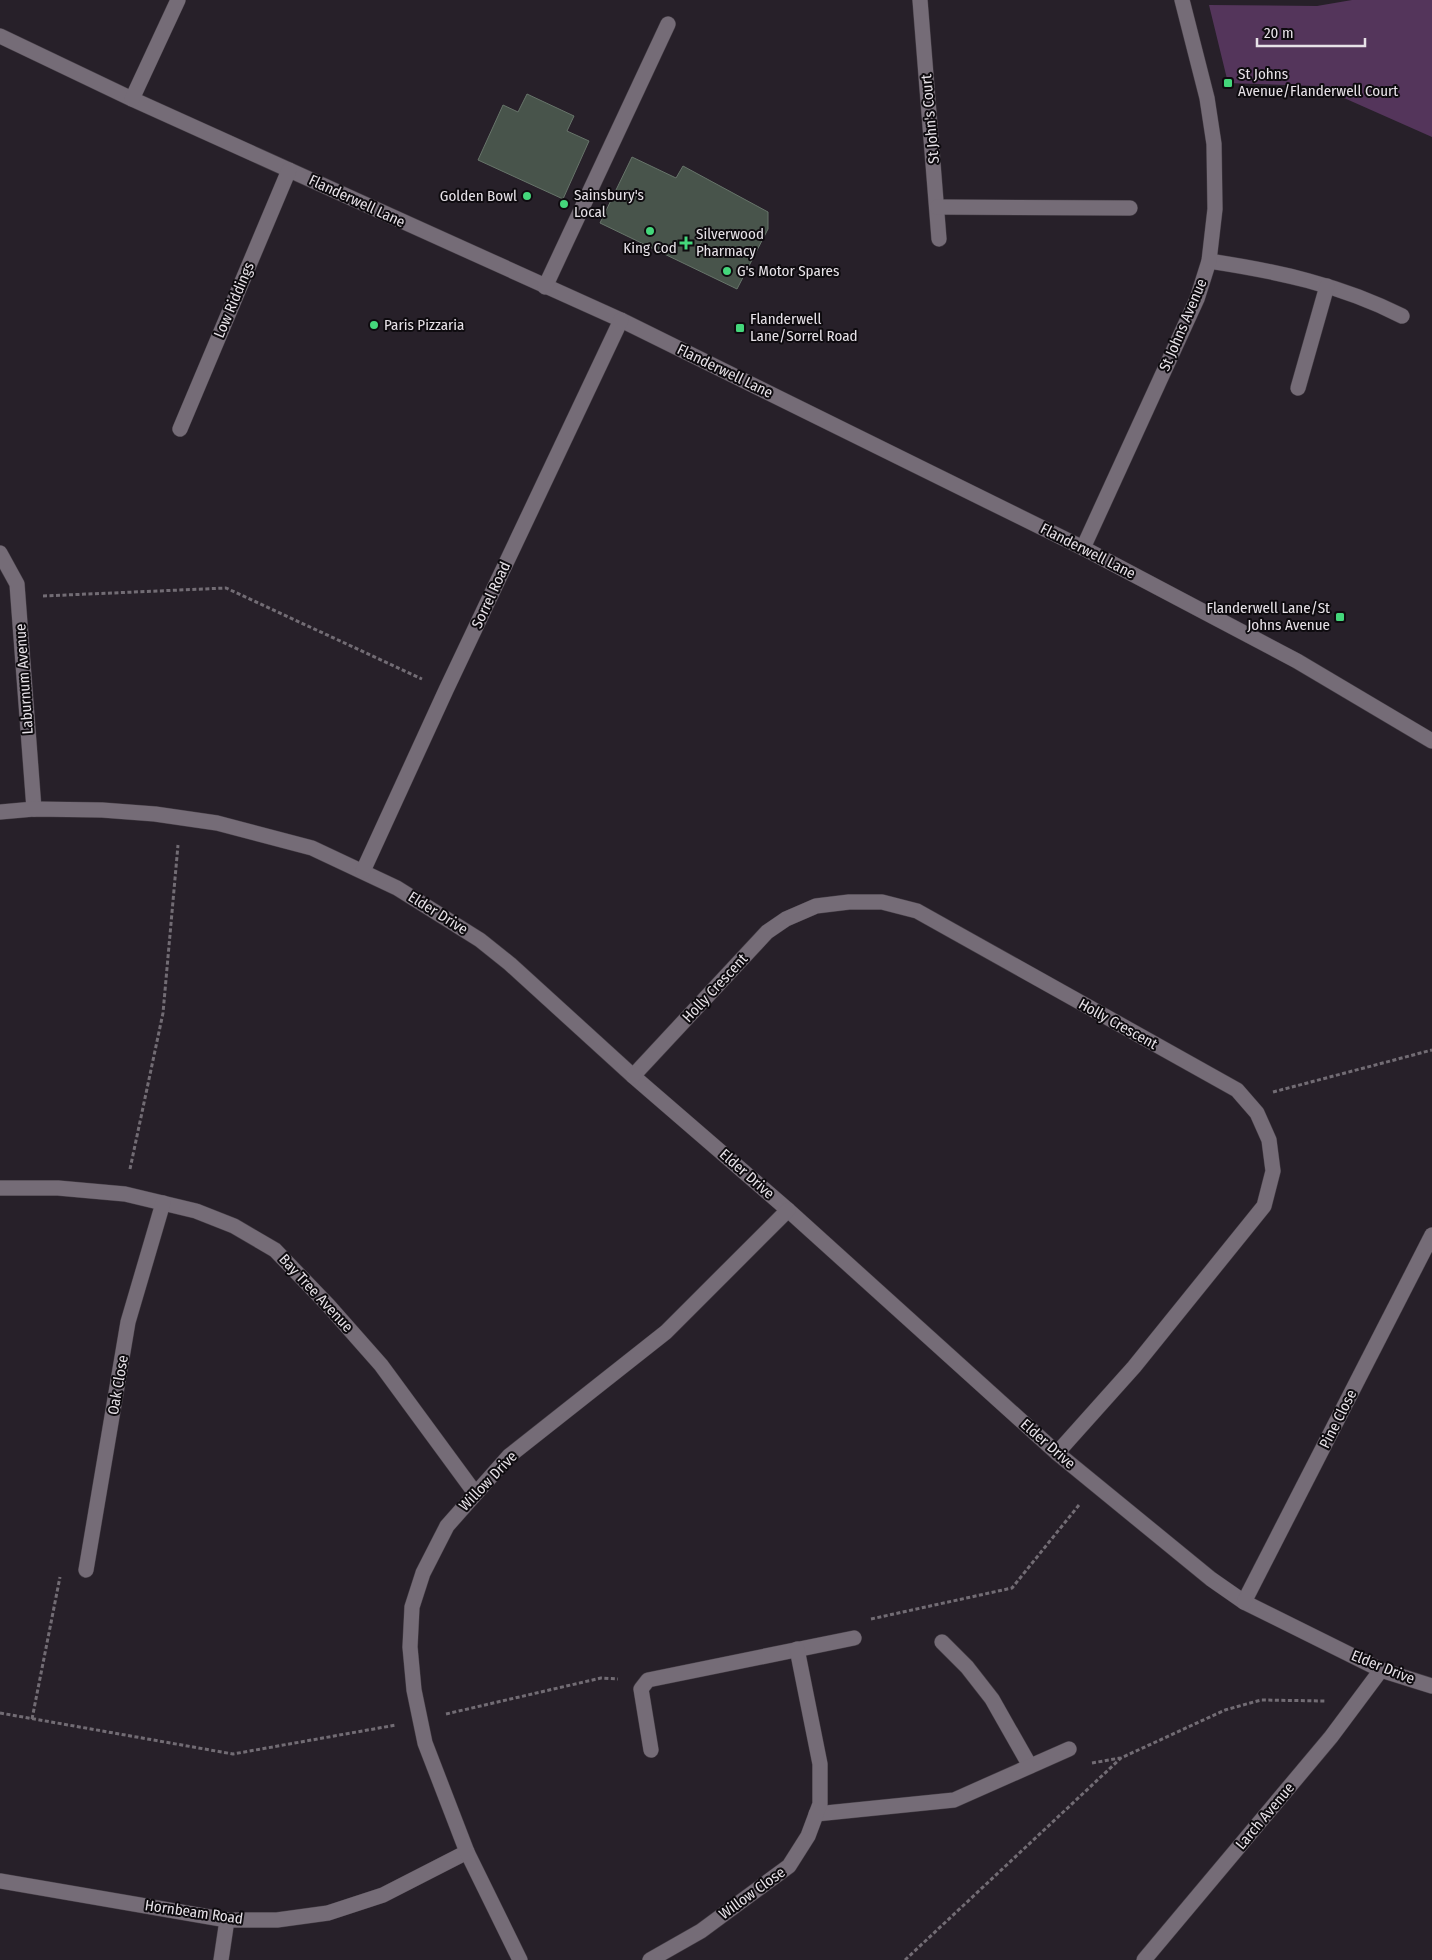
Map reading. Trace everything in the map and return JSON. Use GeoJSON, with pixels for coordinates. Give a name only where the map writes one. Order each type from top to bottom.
{"type":"FeatureCollection","features":[{"type":"Feature","properties":{"kind":"street"},"geometry":{"type":"LineString","coordinates":[[132,99],[178,0]]}},
{"type":"Feature","properties":{"kind":"street","name":"St John's Court"},"geometry":{"type":"LineString","coordinates":[[920,0],[939,239]]}},
{"type":"Feature","properties":{"kind":"street","name":"St Johns Avenue"},"geometry":{"type":"LineString","coordinates":[[1083,548],[1197,299],[1210,261],[1215,209],[1214,144],[1206,98],[1182,0]]}},
{"type":"Feature","properties":{"kind":"street"},"geometry":{"type":"LineString","coordinates":[[545,287],[668,24]]}},
{"type":"Feature","properties":{"kind":"street","name":"Flanderwell Lane"},"geometry":{"type":"LineString","coordinates":[[0,36],[132,99],[621,320],[1083,548],[1297,661],[1432,741]]}},
{"type":"Feature","properties":{"kind":"street","name":"Low Riddings"},"geometry":{"type":"LineString","coordinates":[[180,429],[289,170]]}},
{"type":"Feature","properties":{"kind":"street"},"geometry":{"type":"LineString","coordinates":[[937,206],[1130,208]]}},
{"type":"Feature","properties":{"kind":"street"},"geometry":{"type":"LineString","coordinates":[[1210,261],[1263,269],[1326,286],[1374,302],[1402,316]]}},
{"type":"Feature","properties":{"kind":"street"},"geometry":{"type":"LineString","coordinates":[[1298,388],[1326,286]]}},
{"type":"Feature","properties":{"kind":"street","name":"Sorrel Road"},"geometry":{"type":"LineString","coordinates":[[363,871],[446,690],[621,320]]}},
{"type":"Feature","properties":{"kind":"street","name":"Laburnum Avenue"},"geometry":{"type":"LineString","coordinates":[[0,554],[17,584],[34,809]]}},
{"type":"Feature","properties":{"kind":"street","name":"Elder Drive"},"geometry":{"type":"LineString","coordinates":[[0,812],[34,809],[102,810],[217,823],[312,848],[397,888],[480,940],[510,964],[633,1076],[788,1210],[1057,1453],[1211,1579],[1244,1602],[1382,1670],[1432,1686]]}},
{"type":"Feature","properties":{"kind":"street","name":"Holly Crescent"},"geometry":{"type":"LineString","coordinates":[[633,1076],[767,932],[786,919],[816,906],[849,902],[882,902],[917,911],[1237,1090],[1257,1113],[1269,1140],[1273,1171],[1264,1206],[1134,1367],[1057,1453]]}},
{"type":"Feature","properties":{"kind":"street","name":"Bay Tree Avenue"},"geometry":{"type":"LineString","coordinates":[[0,1188],[58,1188],[125,1194],[196,1210],[234,1226],[275,1250],[328,1305],[381,1365],[475,1494]]}},
{"type":"Feature","properties":{"kind":"street","name":"Oak Close"},"geometry":{"type":"LineString","coordinates":[[86,1570],[128,1322],[163,1203]]}},
{"type":"Feature","properties":{"kind":"street","name":"Willow Drive"},"geometry":{"type":"LineString","coordinates":[[467,1852],[425,1743],[414,1690],[410,1647],[412,1607],[423,1573],[447,1526],[509,1456],[666,1332],[788,1210]]}},
{"type":"Feature","properties":{"kind":"street","name":"Pine Close"},"geometry":{"type":"LineString","coordinates":[[1244,1602],[1432,1235]]}},
{"type":"Feature","properties":{"kind":"street"},"geometry":{"type":"LineString","coordinates":[[651,1750],[641,1689],[648,1680],[854,1638]]}},
{"type":"Feature","properties":{"kind":"street"},"geometry":{"type":"LineString","coordinates":[[942,1642],[967,1667],[992,1699],[1030,1766]]}},
{"type":"Feature","properties":{"kind":"street","name":"Willow Close"},"geometry":{"type":"LineString","coordinates":[[650,1960],[701,1930],[789,1866],[808,1836],[820,1804],[820,1764],[798,1649]]}},
{"type":"Feature","properties":{"kind":"street","name":"Larch Avenue"},"geometry":{"type":"LineString","coordinates":[[1144,1960],[1331,1737],[1382,1670]]}},
{"type":"Feature","properties":{"kind":"street"},"geometry":{"type":"LineString","coordinates":[[816,1814],[954,1800],[1069,1749]]}},
{"type":"Feature","properties":{"kind":"street"},"geometry":{"type":"LineString","coordinates":[[467,1852],[520,1960]]}},
{"type":"Feature","properties":{"kind":"street","name":"Hornbeam Road"},"geometry":{"type":"LineString","coordinates":[[0,1881],[227,1920],[277,1920],[328,1913],[382,1895],[467,1852]]}},
{"type":"Feature","properties":{"kind":"street"},"geometry":{"type":"LineString","coordinates":[[221,1960],[227,1920]]}},
{"type":"Feature","properties":{"kind":"path"},"geometry":{"type":"LineString","coordinates":[[18,598],[226,588],[446,690]]}},
{"type":"Feature","properties":{"kind":"path"},"geometry":{"type":"LineString","coordinates":[[125,1194],[163,1013],[180,818]]}},
{"type":"Feature","properties":{"kind":"path"},"geometry":{"type":"LineString","coordinates":[[1245,1100],[1432,1050]]}},
{"type":"Feature","properties":{"kind":"path"},"geometry":{"type":"LineString","coordinates":[[854,1638],[861,1621],[1012,1588],[1096,1485]]}},
{"type":"Feature","properties":{"kind":"path"},"geometry":{"type":"LineString","coordinates":[[32,1718],[60,1577],[86,1570]]}},
{"type":"Feature","properties":{"kind":"path"},"geometry":{"type":"LineString","coordinates":[[0,1713],[232,1754],[420,1720],[601,1678],[648,1680]]}},
{"type":"Feature","properties":{"kind":"path"},"geometry":{"type":"LineString","coordinates":[[905,1960],[1121,1758],[1225,1710],[1261,1700],[1357,1702]]}},
{"type":"Feature","properties":{"kind":"shaded area"},"geometry":{"type":"Polygon","coordinates":[[[1352,0],[1432,0],[1432,137],[1317,86],[1228,83],[1209,5],[1317,6],[1352,0]]]}},
{"type":"Feature","properties":{"kind":"building"},"geometry":{"type":"Polygon","coordinates":[[[527,94],[574,116],[567,131],[589,141],[563,199],[478,160],[503,105],[518,112],[527,94]]]}},
{"type":"Feature","properties":{"kind":"building"},"geometry":{"type":"Polygon","coordinates":[[[632,157],[676,178],[683,166],[768,212],[768,229],[737,289],[600,223],[632,157]]]}},
{"type":"Feature","properties":{"kind":"place","name":"St Johns Avenue/Flanderwell Court"},"geometry":{"type":"Point","coordinates":[1228,83]}},
{"type":"Feature","properties":{"kind":"place","name":"Golden Bowl"},"geometry":{"type":"Point","coordinates":[527,196]}},
{"type":"Feature","properties":{"kind":"place","name":"Sainsbury's Local"},"geometry":{"type":"Point","coordinates":[564,204]}},
{"type":"Feature","properties":{"kind":"place","name":"King Cod"},"geometry":{"type":"Point","coordinates":[650,231]}},
{"type":"Feature","properties":{"kind":"place","name":"Silverwood Pharmacy"},"geometry":{"type":"Point","coordinates":[686,243]}},
{"type":"Feature","properties":{"kind":"place","name":"G's Motor Spares"},"geometry":{"type":"Point","coordinates":[727,271]}},
{"type":"Feature","properties":{"kind":"place","name":"Paris Pizzaria"},"geometry":{"type":"Point","coordinates":[374,325]}},
{"type":"Feature","properties":{"kind":"place","name":"Flanderwell Lane/Sorrel Road"},"geometry":{"type":"Point","coordinates":[740,328]}},
{"type":"Feature","properties":{"kind":"place","name":"Flanderwell Lane/St Johns Avenue"},"geometry":{"type":"Point","coordinates":[1340,617]}}]}
